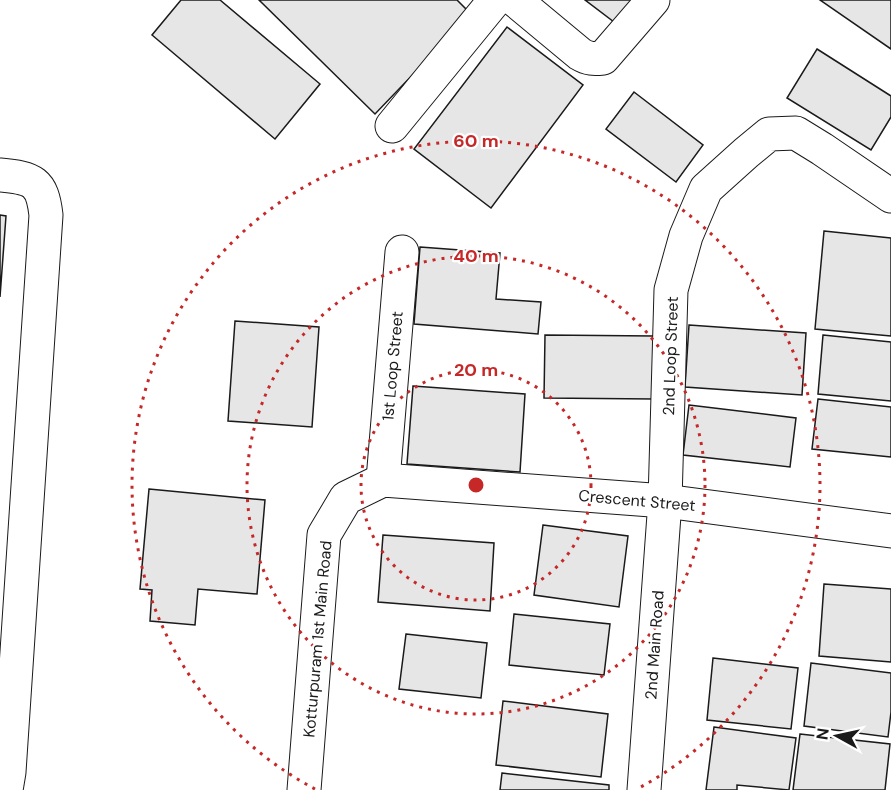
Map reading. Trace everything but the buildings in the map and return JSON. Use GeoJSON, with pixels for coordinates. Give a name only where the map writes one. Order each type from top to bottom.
{"type":"FeatureCollection","features":[{"type":"Feature","properties":{"kind":"street"},"geometry":{"type":"LineString","coordinates":[[392,126],[495,0]]}},
{"type":"Feature","properties":{"kind":"street"},"geometry":{"type":"LineString","coordinates":[[515,0],[580,54],[595,59],[603,58],[653,0]]}},
{"type":"Feature","properties":{"kind":"street","name":"2nd Loop Street"},"geometry":{"type":"LineString","coordinates":[[665,501],[671,290],[686,236],[706,189],[769,134],[796,133],[891,196]]}},
{"type":"Feature","properties":{"kind":"street"},"geometry":{"type":"LineString","coordinates":[[0,175],[28,180],[38,186],[44,198],[46,215],[6,790]]}},
{"type":"Feature","properties":{"kind":"street","name":"1st Loop Street"},"geometry":{"type":"LineString","coordinates":[[383,480],[402,252]]}},
{"type":"Feature","properties":{"kind":"street","name":"Crescent Street"},"geometry":{"type":"LineString","coordinates":[[383,480],[665,501],[891,531]]}},
{"type":"Feature","properties":{"kind":"street","name":"Kotturpuram 1st Main Road"},"geometry":{"type":"LineString","coordinates":[[304,790],[324,535],[346,498],[383,480]]}},
{"type":"Feature","properties":{"kind":"street","name":"2nd Main Road"},"geometry":{"type":"LineString","coordinates":[[644,790],[665,501]]}}]}
